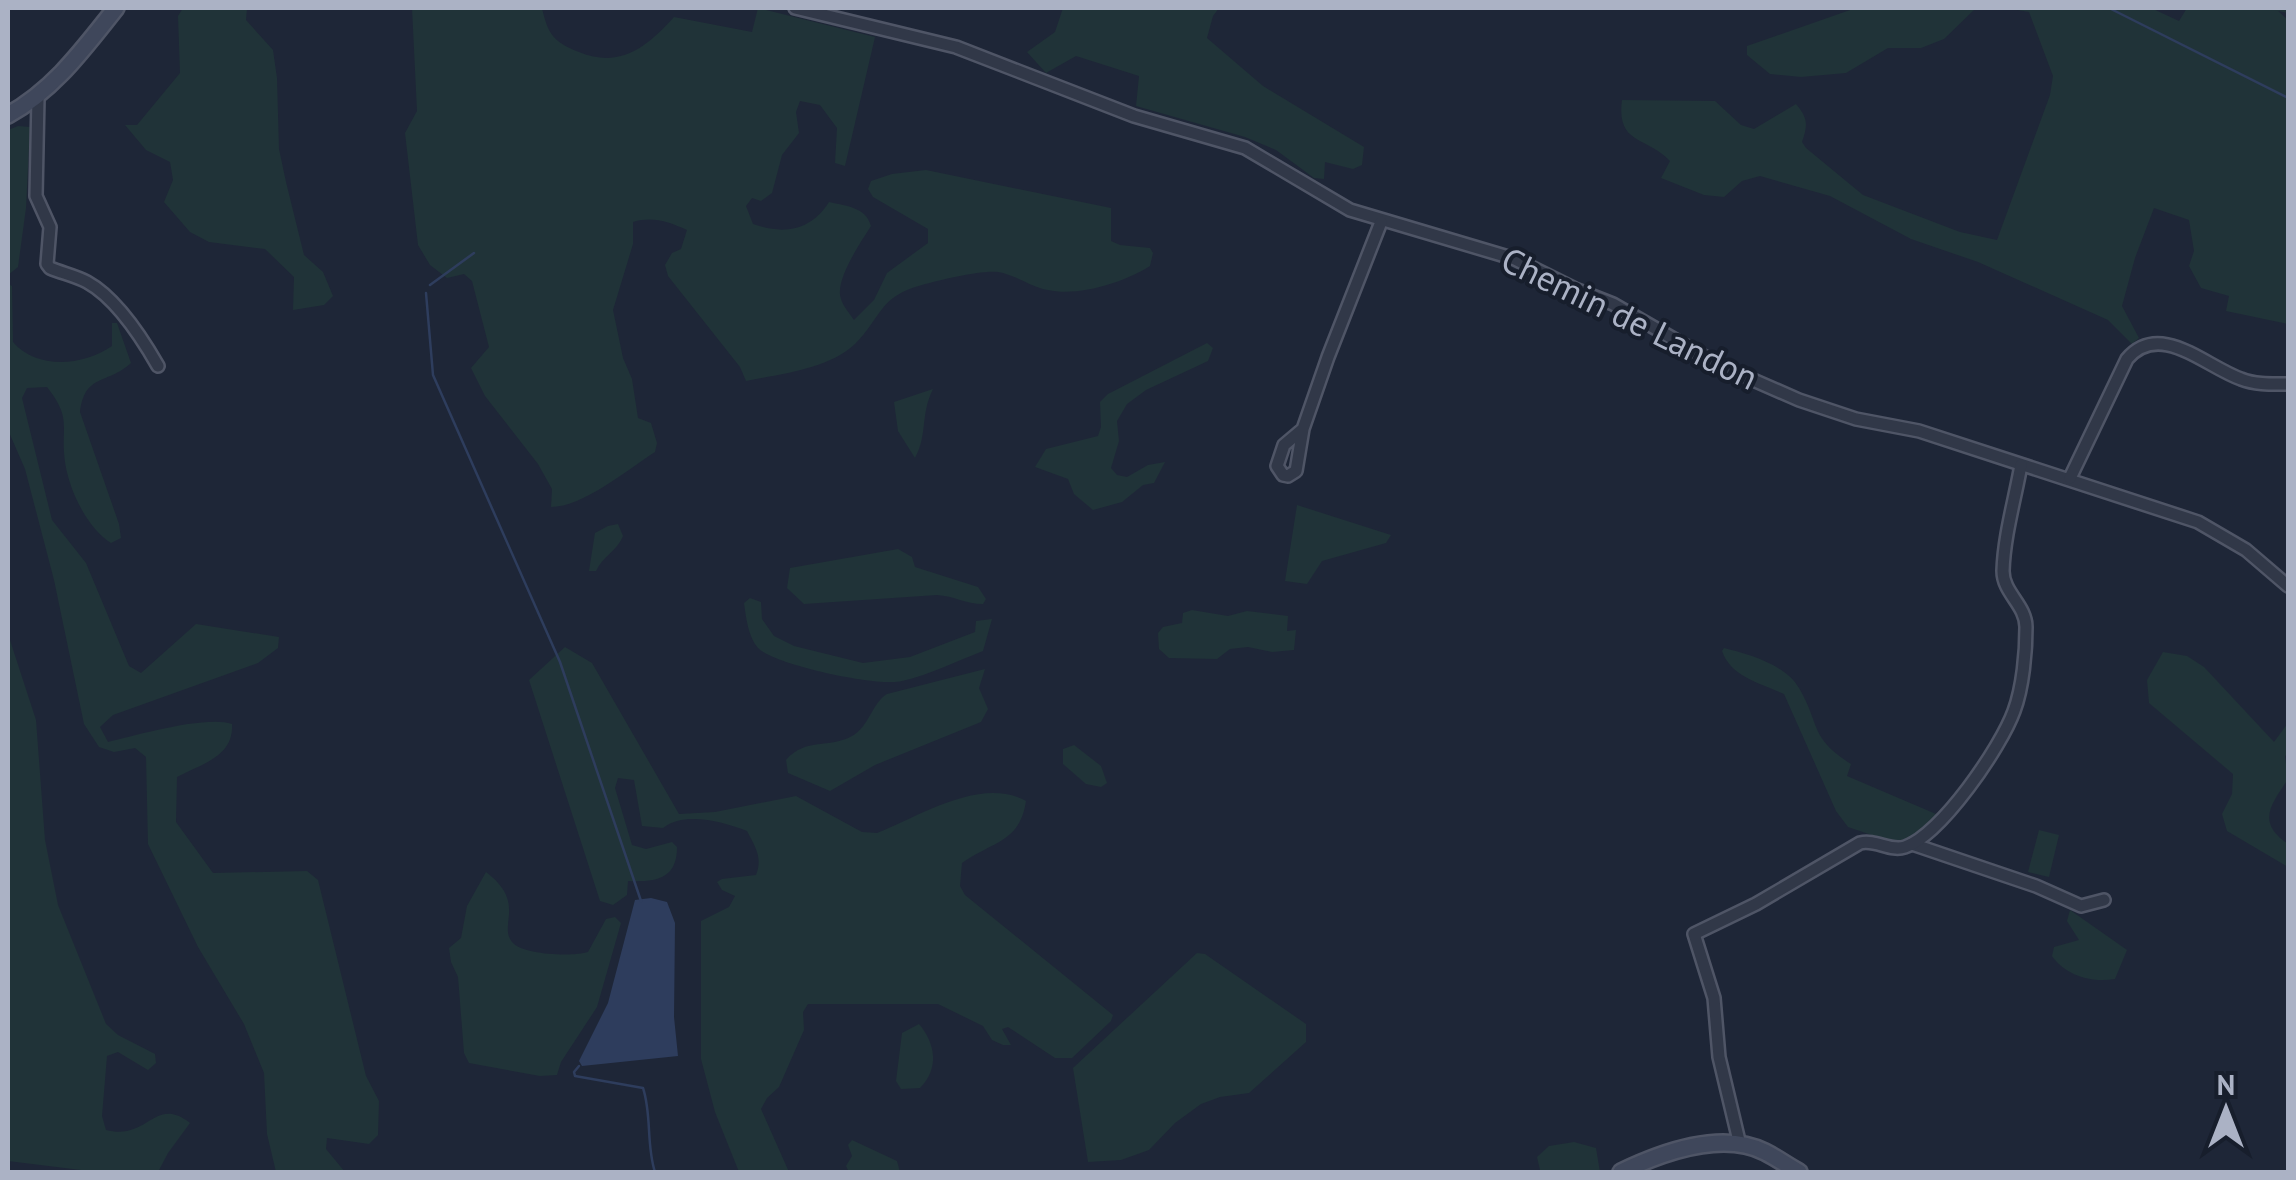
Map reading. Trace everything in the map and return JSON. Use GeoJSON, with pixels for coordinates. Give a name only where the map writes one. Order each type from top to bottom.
{"type":"FeatureCollection","features":[{"type":"Feature","properties":{"kind":"street"},"geometry":{"type":"LineString","coordinates":[[8,115],[38,97],[71,64],[116,8]]}},
{"type":"Feature","properties":{"kind":"street","name":"Chemin de Landon"},"geometry":{"type":"LineString","coordinates":[[795,8],[956,47],[1134,116],[1245,148],[1274,162],[1323,196],[1381,222],[1515,259],[1613,304],[1719,366],[1799,400],[1856,419],[1919,431],[2198,522],[2246,550],[2288,586]]}},
{"type":"Feature","properties":{"kind":"street"},"geometry":{"type":"LineString","coordinates":[[848,21],[854,8]]}},
{"type":"Feature","properties":{"kind":"street"},"geometry":{"type":"LineString","coordinates":[[38,97],[36,196],[50,227],[47,264],[86,282],[105,297],[158,366]]}},
{"type":"Feature","properties":{"kind":"street"},"geometry":{"type":"LineString","coordinates":[[1303,430],[1381,222]]}},
{"type":"Feature","properties":{"kind":"street"},"geometry":{"type":"LineString","coordinates":[[2070,478],[2127,359],[2141,346],[2166,344],[2244,381],[2288,384]]}},
{"type":"Feature","properties":{"kind":"street"},"geometry":{"type":"LineString","coordinates":[[1740,1145],[1719,1057],[1714,998],[1694,934],[1756,904],[1860,843],[1870,840],[1898,849],[1912,844],[1963,796],[2013,714],[2018,697],[2025,618],[2008,590],[2003,570],[2021,464]]}},
{"type":"Feature","properties":{"kind":"street"},"geometry":{"type":"LineString","coordinates":[[1912,844],[2081,906],[2104,900]]}},
{"type":"Feature","properties":{"kind":"street"},"geometry":{"type":"LineString","coordinates":[[1621,1172],[1667,1152],[1740,1145],[1762,1150],[1798,1172]]}},
{"type":"Feature","properties":{"kind":"green space"},"geometry":{"type":"Polygon","coordinates":[[[183,8],[247,8],[246,20],[273,50],[279,149],[304,255],[323,272],[333,296],[324,305],[293,310],[294,277],[265,249],[209,242],[190,232],[164,202],[173,180],[170,162],[146,150],[125,125],[137,125],[180,73],[178,16],[183,8]]]}},
{"type":"Feature","properties":{"kind":"green space"},"geometry":{"type":"Polygon","coordinates":[[[412,8],[542,8],[549,31],[557,41],[579,52],[607,58],[643,46],[674,17],[752,32],[758,8],[875,37],[845,166],[835,163],[837,128],[820,105],[800,101],[796,112],[799,133],[782,155],[772,193],[761,201],[752,198],[746,206],[753,224],[785,230],[805,225],[829,202],[865,215],[871,226],[850,262],[840,291],[854,320],[874,300],[887,273],[928,243],[928,229],[873,197],[868,189],[871,181],[892,174],[926,170],[1111,208],[1111,241],[1150,248],[1150,266],[1087,290],[1060,292],[998,272],[922,285],[897,295],[855,344],[832,359],[746,381],[740,367],[668,276],[665,265],[672,253],[681,249],[687,230],[661,221],[633,222],[633,244],[613,310],[638,418],[651,423],[657,443],[655,452],[591,494],[551,507],[552,489],[538,464],[485,396],[471,368],[489,347],[472,281],[464,274],[447,278],[430,265],[418,245],[405,133],[417,111],[412,8]]]}},
{"type":"Feature","properties":{"kind":"green space"},"geometry":{"type":"Polygon","coordinates":[[[1063,8],[1219,8],[1207,38],[1263,86],[1364,147],[1362,165],[1353,169],[1325,162],[1324,179],[1314,178],[1276,150],[1245,137],[1136,106],[1139,76],[1076,56],[1046,73],[1027,52],[1055,32],[1063,8]]]}},
{"type":"Feature","properties":{"kind":"green space"},"geometry":{"type":"Polygon","coordinates":[[[1976,8],[1944,39],[1921,48],[1888,48],[1846,73],[1801,77],[1770,74],[1747,55],[1747,46],[1853,9],[1976,8]]]}},
{"type":"Feature","properties":{"kind":"green space"},"geometry":{"type":"Polygon","coordinates":[[[2006,8],[2151,8],[2179,21],[2187,8],[2288,8],[2288,13],[2278,11],[2288,20],[2288,324],[2226,311],[2229,296],[2201,288],[2189,266],[2194,251],[2189,220],[2154,208],[2122,306],[2139,338],[2132,344],[2108,320],[1978,262],[1911,239],[1830,196],[1760,176],[1742,181],[1724,197],[1704,195],[1661,178],[1670,161],[1628,132],[1621,115],[1622,100],[1715,101],[1741,125],[1754,129],[1796,104],[1806,122],[1802,142],[1806,148],[1863,195],[1960,232],[1997,240],[2050,95],[2053,76],[2029,12],[2006,8]]]}},
{"type":"Feature","properties":{"kind":"green space"},"geometry":{"type":"Polygon","coordinates":[[[30,127],[26,208],[18,267],[8,275],[8,130],[30,127]]]}},
{"type":"Feature","properties":{"kind":"green space"},"geometry":{"type":"Polygon","coordinates":[[[8,284],[12,286],[13,342],[23,351],[47,361],[88,358],[112,346],[112,323],[117,323],[131,363],[92,385],[80,412],[119,524],[121,538],[111,543],[87,518],[70,484],[63,416],[55,398],[47,387],[27,388],[22,398],[52,520],[86,563],[129,666],[141,673],[196,624],[279,637],[278,648],[258,663],[113,715],[100,727],[108,742],[189,724],[232,724],[222,752],[177,777],[176,822],[213,873],[307,871],[318,880],[366,1076],[379,1101],[378,1135],[369,1144],[327,1138],[326,1149],[345,1172],[276,1172],[267,1134],[264,1073],[244,1024],[198,947],[148,844],[146,757],[135,748],[114,752],[99,747],[84,724],[54,580],[25,469],[8,430],[8,284]]]}},
{"type":"Feature","properties":{"kind":"green space"},"geometry":{"type":"Polygon","coordinates":[[[1207,343],[1213,348],[1208,361],[1146,390],[1127,404],[1117,421],[1119,441],[1111,468],[1117,475],[1127,477],[1148,465],[1165,462],[1154,483],[1143,485],[1122,502],[1093,510],[1074,494],[1068,479],[1035,467],[1046,449],[1098,436],[1100,402],[1108,394],[1207,343]]]}},
{"type":"Feature","properties":{"kind":"green space"},"geometry":{"type":"Polygon","coordinates":[[[933,389],[915,458],[898,431],[894,402],[933,389]]]}},
{"type":"Feature","properties":{"kind":"green space"},"geometry":{"type":"Polygon","coordinates":[[[1297,505],[1391,535],[1386,543],[1322,561],[1307,584],[1285,581],[1297,505]]]}},
{"type":"Feature","properties":{"kind":"green space"},"geometry":{"type":"Polygon","coordinates":[[[618,524],[623,536],[620,541],[596,571],[589,571],[595,533],[618,524]]]}},
{"type":"Feature","properties":{"kind":"green space"},"geometry":{"type":"Polygon","coordinates":[[[898,549],[912,557],[915,567],[978,587],[986,599],[983,604],[937,595],[804,604],[787,588],[790,568],[898,549]]]}},
{"type":"Feature","properties":{"kind":"green space"},"geometry":{"type":"Polygon","coordinates":[[[750,598],[761,602],[762,619],[774,636],[794,646],[863,663],[910,657],[975,632],[976,621],[992,619],[983,651],[902,681],[872,681],[768,655],[758,648],[750,633],[744,603],[750,598]]]}},
{"type":"Feature","properties":{"kind":"green space"},"geometry":{"type":"Polygon","coordinates":[[[1192,610],[1228,616],[1247,611],[1288,616],[1287,631],[1296,630],[1294,650],[1272,652],[1248,647],[1230,649],[1217,659],[1169,658],[1159,649],[1158,633],[1163,627],[1182,623],[1183,613],[1192,610]]]}},
{"type":"Feature","properties":{"kind":"green space"},"geometry":{"type":"Polygon","coordinates":[[[8,634],[36,720],[45,840],[58,905],[106,1024],[118,1035],[155,1054],[156,1063],[148,1070],[118,1052],[107,1056],[102,1116],[106,1130],[132,1130],[168,1114],[190,1123],[158,1172],[97,1172],[8,1161],[8,634]]]}},
{"type":"Feature","properties":{"kind":"green space"},"geometry":{"type":"Polygon","coordinates":[[[565,647],[592,663],[679,814],[715,812],[796,796],[862,832],[877,833],[970,796],[1008,794],[1026,801],[1012,833],[962,863],[960,886],[965,895],[1113,1015],[1111,1021],[1072,1058],[1055,1058],[1008,1027],[1002,1029],[1011,1045],[992,1040],[983,1026],[938,1004],[808,1004],[803,1012],[804,1030],[779,1087],[761,1109],[789,1172],[739,1172],[715,1112],[701,1059],[701,921],[729,907],[735,896],[722,890],[717,882],[756,875],[757,852],[747,831],[716,822],[693,819],[663,828],[642,826],[634,780],[618,778],[615,788],[632,845],[646,849],[672,842],[677,847],[676,858],[663,877],[628,881],[627,895],[613,905],[600,901],[529,680],[565,647]]]}},
{"type":"Feature","properties":{"kind":"green space"},"geometry":{"type":"Polygon","coordinates":[[[1724,648],[1766,662],[1793,680],[1822,738],[1851,764],[1847,776],[1936,814],[1901,845],[1848,827],[1836,811],[1784,694],[1739,673],[1726,660],[1724,648]]]}},
{"type":"Feature","properties":{"kind":"green space"},"geometry":{"type":"Polygon","coordinates":[[[2163,652],[2187,656],[2204,667],[2274,742],[2288,723],[2288,779],[2272,805],[2269,821],[2288,844],[2288,867],[2227,831],[2222,814],[2232,794],[2233,774],[2149,703],[2147,680],[2163,652]]]}},
{"type":"Feature","properties":{"kind":"green space"},"geometry":{"type":"Polygon","coordinates":[[[985,669],[979,688],[988,709],[981,722],[875,765],[830,791],[788,773],[786,760],[794,753],[852,736],[887,694],[985,669]]]}},
{"type":"Feature","properties":{"kind":"green space"},"geometry":{"type":"Polygon","coordinates":[[[1074,745],[1101,766],[1107,783],[1101,787],[1086,784],[1063,764],[1063,749],[1074,745]]]}},
{"type":"Feature","properties":{"kind":"green space"},"geometry":{"type":"Polygon","coordinates":[[[2039,830],[2059,835],[2049,877],[2028,872],[2039,830]]]}},
{"type":"Feature","properties":{"kind":"green space"},"geometry":{"type":"Polygon","coordinates":[[[486,872],[498,883],[509,903],[512,942],[526,950],[581,954],[588,952],[606,919],[615,917],[621,923],[597,1007],[561,1062],[557,1075],[540,1076],[469,1063],[464,1053],[458,977],[449,948],[461,938],[467,906],[486,872]]]}},
{"type":"Feature","properties":{"kind":"green space"},"geometry":{"type":"Polygon","coordinates":[[[2070,910],[2127,950],[2115,979],[2080,976],[2065,969],[2052,956],[2054,947],[2079,940],[2067,921],[2070,910]]]}},
{"type":"Feature","properties":{"kind":"green space"},"geometry":{"type":"Polygon","coordinates":[[[1197,953],[1205,954],[1306,1024],[1306,1042],[1249,1093],[1201,1104],[1149,1150],[1121,1160],[1088,1162],[1073,1068],[1197,953]]]}},
{"type":"Feature","properties":{"kind":"green space"},"geometry":{"type":"Polygon","coordinates":[[[919,1024],[932,1048],[933,1065],[920,1088],[901,1089],[896,1081],[902,1033],[919,1024]]]}},
{"type":"Feature","properties":{"kind":"green space"},"geometry":{"type":"Polygon","coordinates":[[[852,1140],[897,1161],[900,1172],[849,1172],[846,1166],[852,1156],[848,1145],[852,1140]]]}},
{"type":"Feature","properties":{"kind":"green space"},"geometry":{"type":"Polygon","coordinates":[[[1574,1142],[1596,1148],[1600,1172],[1540,1170],[1537,1157],[1549,1146],[1574,1142]]]}},
{"type":"Feature","properties":{"kind":"water"},"geometry":{"type":"Polygon","coordinates":[[[635,900],[667,902],[675,923],[674,1017],[678,1056],[582,1066],[579,1061],[608,1003],[635,900]]]}},
{"type":"Feature","properties":{"kind":"waterway"},"geometry":{"type":"LineString","coordinates":[[2109,8],[2288,98]]}},
{"type":"Feature","properties":{"kind":"waterway"},"geometry":{"type":"LineString","coordinates":[[430,285],[474,253]]}},
{"type":"Feature","properties":{"kind":"waterway"},"geometry":{"type":"LineString","coordinates":[[426,293],[433,375],[560,662],[641,901]]}},
{"type":"Feature","properties":{"kind":"waterway"},"geometry":{"type":"LineString","coordinates":[[579,1066],[575,1076],[643,1088],[655,1172]]}}]}
